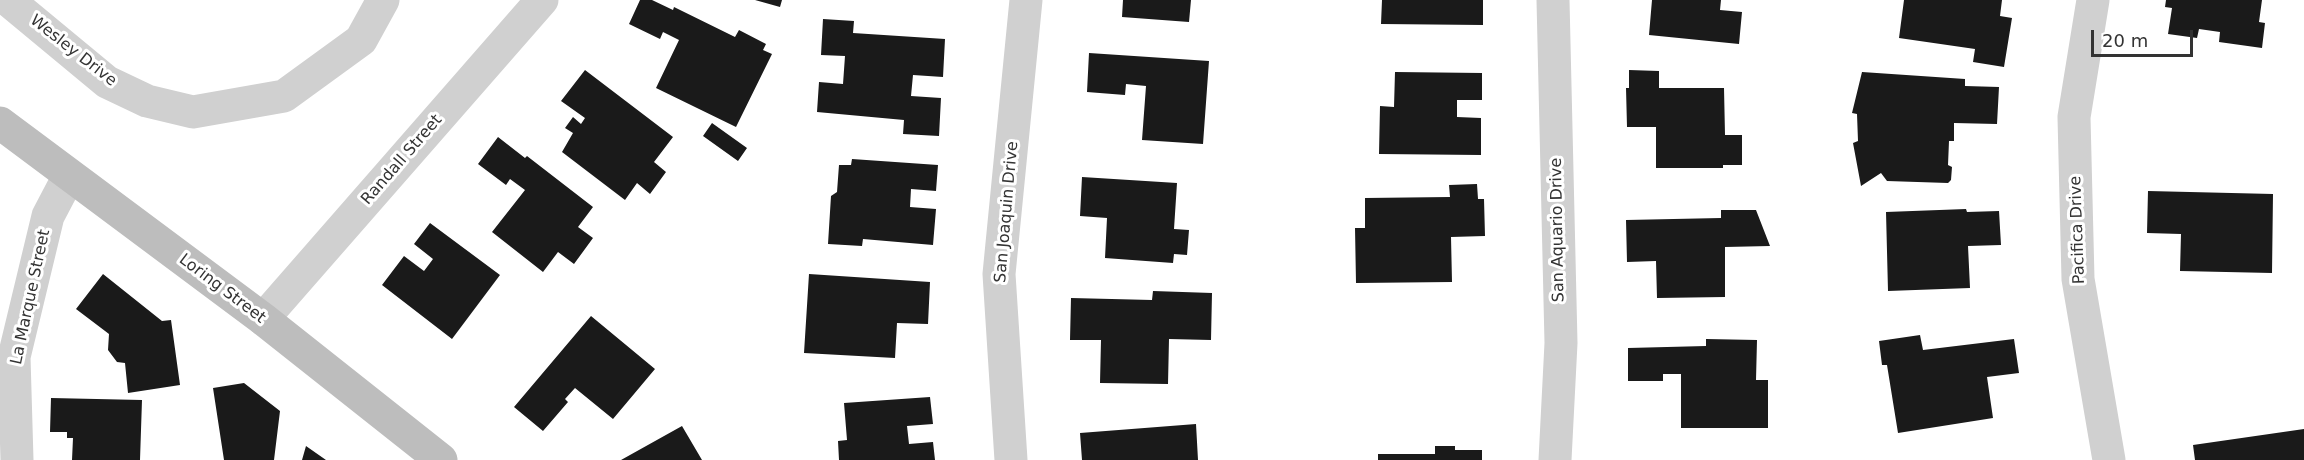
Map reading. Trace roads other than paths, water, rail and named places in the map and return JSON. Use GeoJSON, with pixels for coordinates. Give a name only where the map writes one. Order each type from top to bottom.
{"type":"FeatureCollection","features":[{"type":"Feature","properties":{"kind":"street","name":"Wesley Drive"},"geometry":{"type":"LineString","coordinates":[[8,0],[107,82],[147,101],[193,112],[284,96],[361,40],[383,0]]}},
{"type":"Feature","properties":{"kind":"street","name":"Randall Street"},"geometry":{"type":"LineString","coordinates":[[263,320],[542,0]]}},
{"type":"Feature","properties":{"kind":"street","name":"San Joaquin Drive"},"geometry":{"type":"LineString","coordinates":[[1011,460],[999,274],[1026,0]]}},
{"type":"Feature","properties":{"kind":"street","name":"San Aquario Drive"},"geometry":{"type":"LineString","coordinates":[[1553,0],[1561,343],[1556,460]]}},
{"type":"Feature","properties":{"kind":"street","name":"Pacifica Drive"},"geometry":{"type":"LineString","coordinates":[[2093,0],[2074,117],[2078,279],[2109,460]]}},
{"type":"Feature","properties":{"kind":"street","name":"Loring Street"},"geometry":{"type":"LineString","coordinates":[[0,123],[263,320],[441,460]]}},
{"type":"Feature","properties":{"kind":"street","name":"La Marque Street"},"geometry":{"type":"LineString","coordinates":[[16,460],[14,357],[48,216],[69,176]]}}]}
